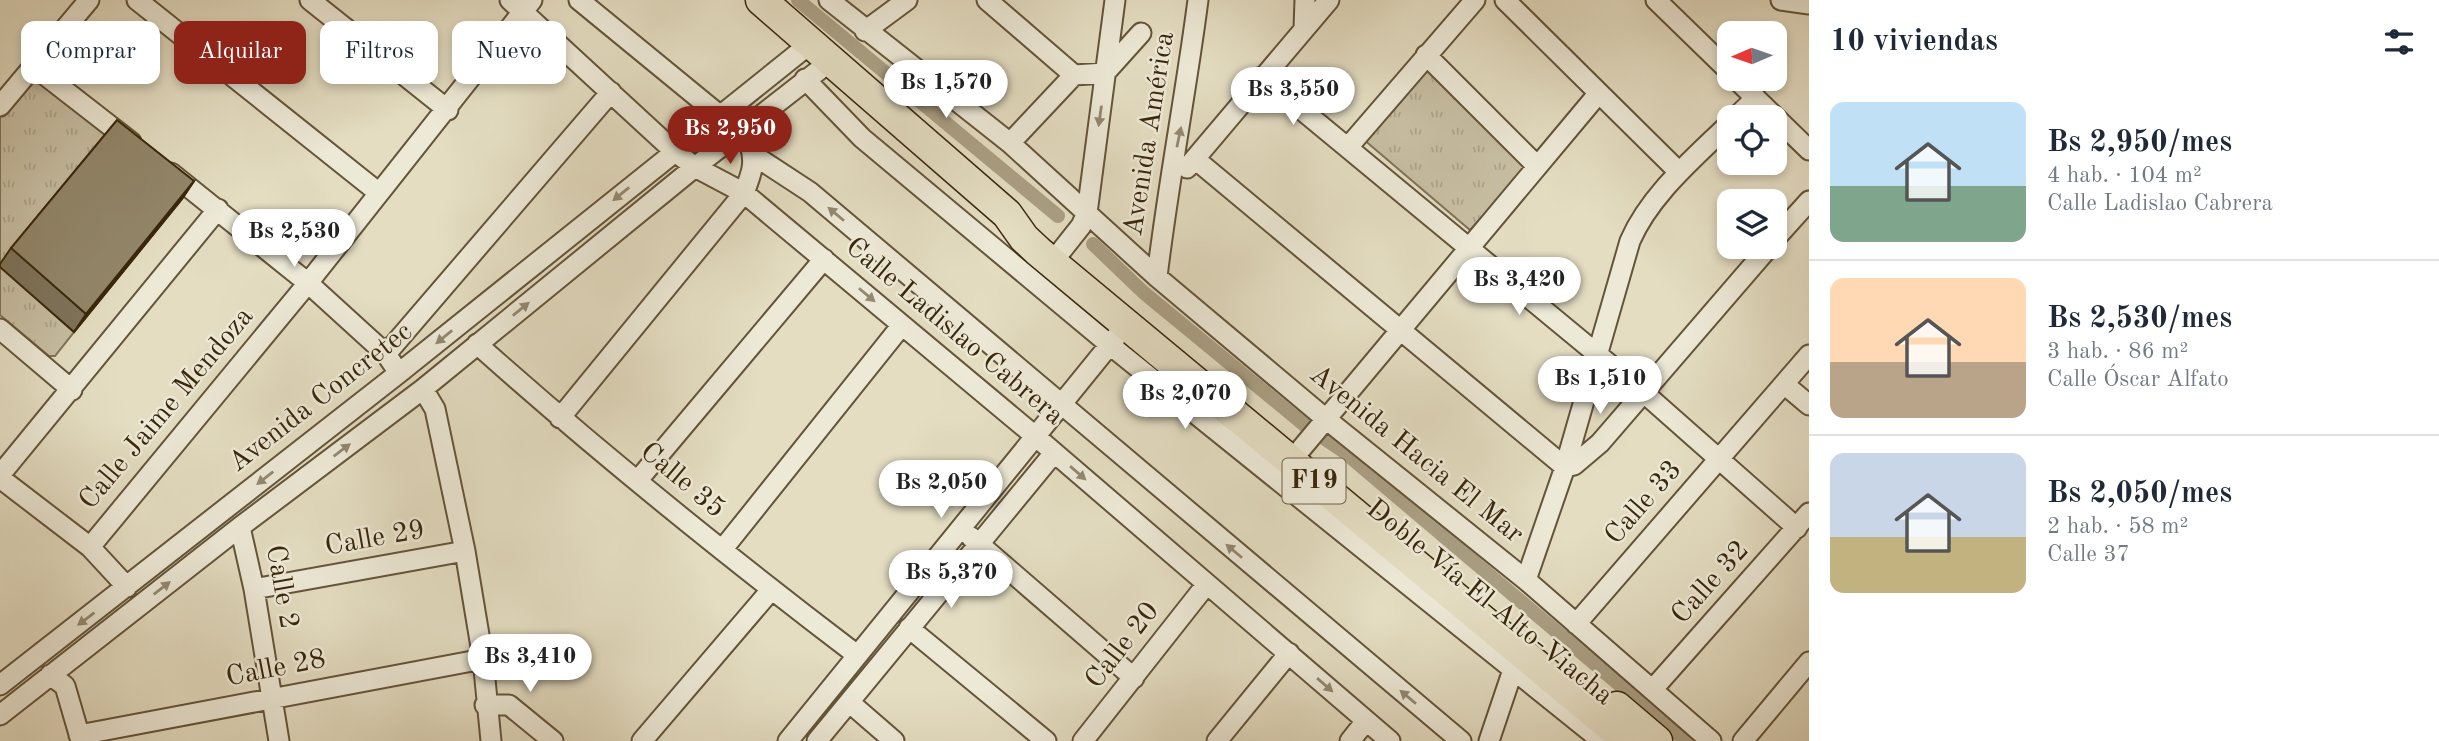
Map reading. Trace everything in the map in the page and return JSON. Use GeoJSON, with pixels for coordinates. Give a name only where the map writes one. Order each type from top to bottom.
{"type":"FeatureCollection","features":[{"type":"Feature","properties":{"kind":"highway","name":"F19"},"geometry":{"type":"LineString","coordinates":[[761,0],[1007,214]]}},
{"type":"Feature","properties":{"kind":"highway","name":"Doble Vía El Alto-Viacha"},"geometry":{"type":"LineString","coordinates":[[1007,214],[1028,223],[1075,232],[1314,434],[1657,741]]}},
{"type":"Feature","properties":{"kind":"highway","name":"Doble Vía El Alto-Viacha"},"geometry":{"type":"LineString","coordinates":[[1007,214],[1024,238],[1118,336],[1517,660],[1628,741]]}},
{"type":"Feature","properties":{"kind":"street"},"geometry":{"type":"LineString","coordinates":[[71,21],[89,0]]}},
{"type":"Feature","properties":{"kind":"street"},"geometry":{"type":"LineString","coordinates":[[137,0],[379,193]]}},
{"type":"Feature","properties":{"kind":"street"},"geometry":{"type":"LineString","coordinates":[[310,0],[448,110]]}},
{"type":"Feature","properties":{"kind":"street","name":"Calle Ladislao Cabrera"},"geometry":{"type":"LineString","coordinates":[[510,0],[529,6],[611,92],[674,151],[695,167],[744,193],[1035,436],[1390,741]]}},
{"type":"Feature","properties":{"kind":"street"},"geometry":{"type":"LineString","coordinates":[[579,0],[740,132],[750,143],[755,156],[810,192],[1461,741]]}},
{"type":"Feature","properties":{"kind":"street","name":"Avenida Hacia El Mar"},"geometry":{"type":"LineString","coordinates":[[829,0],[1010,144],[1075,232],[1157,277],[1314,434],[1526,580],[1711,741]]}},
{"type":"Feature","properties":{"kind":"street"},"geometry":{"type":"LineString","coordinates":[[865,31],[907,0]]}},
{"type":"Feature","properties":{"kind":"street"},"geometry":{"type":"LineString","coordinates":[[987,0],[1074,75]]}},
{"type":"Feature","properties":{"kind":"street","name":"Avenida América"},"geometry":{"type":"LineString","coordinates":[[1075,232],[1105,73],[1115,0]]}},
{"type":"Feature","properties":{"kind":"street","name":"Avenida América"},"geometry":{"type":"LineString","coordinates":[[1157,277],[1167,191],[1181,126],[1198,0]]}},
{"type":"Feature","properties":{"kind":"street"},"geometry":{"type":"LineString","coordinates":[[1304,29],[1305,0]]}},
{"type":"Feature","properties":{"kind":"street"},"geometry":{"type":"LineString","coordinates":[[1167,191],[1329,0]]}},
{"type":"Feature","properties":{"kind":"street"},"geometry":{"type":"LineString","coordinates":[[1349,146],[1475,0]]}},
{"type":"Feature","properties":{"kind":"street"},"geometry":{"type":"LineString","coordinates":[[1505,0],[1679,172]]}},
{"type":"Feature","properties":{"kind":"street"},"geometry":{"type":"LineString","coordinates":[[1656,0],[1717,59]]}},
{"type":"Feature","properties":{"kind":"street"},"geometry":{"type":"LineString","coordinates":[[1781,0],[1809,4]]}},
{"type":"Feature","properties":{"kind":"street","name":"Calle Jaime Mendoza"},"geometry":{"type":"LineString","coordinates":[[90,547],[308,283],[529,6]]}},
{"type":"Feature","properties":{"kind":"street"},"geometry":{"type":"LineString","coordinates":[[1010,144],[1074,75],[1105,73],[1141,33]]}},
{"type":"Feature","properties":{"kind":"street"},"geometry":{"type":"LineString","coordinates":[[0,715],[240,527],[423,390],[805,79],[822,52]]}},
{"type":"Feature","properties":{"kind":"street","name":"Avenida Concretec"},"geometry":{"type":"LineString","coordinates":[[0,685],[399,373],[674,151],[721,116],[822,52]]}},
{"type":"Feature","properties":{"kind":"street"},"geometry":{"type":"LineString","coordinates":[[1426,55],[1537,166]]}},
{"type":"Feature","properties":{"kind":"street"},"geometry":{"type":"LineString","coordinates":[[1262,76],[1596,355],[1643,391],[1719,459],[1803,520]]}},
{"type":"Feature","properties":{"kind":"street"},"geometry":{"type":"LineString","coordinates":[[0,106],[21,79]]}},
{"type":"Feature","properties":{"kind":"street"},"geometry":{"type":"LineString","coordinates":[[788,741],[1118,336],[862,138],[805,79]]}},
{"type":"Feature","properties":{"kind":"street"},"geometry":{"type":"LineString","coordinates":[[57,84],[218,209],[308,283],[386,354],[399,373]]}},
{"type":"Feature","properties":{"kind":"street"},"geometry":{"type":"LineString","coordinates":[[1749,91],[1809,150]]}},
{"type":"Feature","properties":{"kind":"street"},"geometry":{"type":"LineString","coordinates":[[386,354],[611,92]]}},
{"type":"Feature","properties":{"kind":"street"},"geometry":{"type":"LineString","coordinates":[[1314,434],[1598,94]]}},
{"type":"Feature","properties":{"kind":"street"},"geometry":{"type":"LineString","coordinates":[[1749,105],[1756,98]]}},
{"type":"Feature","properties":{"kind":"street"},"geometry":{"type":"LineString","coordinates":[[1526,580],[1565,467],[1596,355],[1638,222],[1679,172],[1717,136]]}},
{"type":"Feature","properties":{"kind":"street"},"geometry":{"type":"LineString","coordinates":[[560,418],[744,193],[755,156]]}},
{"type":"Feature","properties":{"kind":"street"},"geometry":{"type":"LineString","coordinates":[[1195,159],[1565,467]]}},
{"type":"Feature","properties":{"kind":"street"},"geometry":{"type":"LineString","coordinates":[[1787,226],[1809,201]]}},
{"type":"Feature","properties":{"kind":"street"},"geometry":{"type":"LineString","coordinates":[[127,587],[90,547],[0,476],[218,209]]}},
{"type":"Feature","properties":{"kind":"street"},"geometry":{"type":"LineString","coordinates":[[638,480],[824,259]]}},
{"type":"Feature","properties":{"kind":"street"},"geometry":{"type":"LineString","coordinates":[[1565,467],[1574,465],[1600,443],[1758,259]]}},
{"type":"Feature","properties":{"kind":"street"},"geometry":{"type":"LineString","coordinates":[[722,550],[902,325]]}},
{"type":"Feature","properties":{"kind":"street"},"geometry":{"type":"LineString","coordinates":[[0,329],[72,390]]}},
{"type":"Feature","properties":{"kind":"street","name":"Calle 35"},"geometry":{"type":"LineString","coordinates":[[477,344],[560,418],[771,590],[857,655]]}},
{"type":"Feature","properties":{"kind":"street","name":"Calle 33"},"geometry":{"type":"LineString","coordinates":[[1576,624],[1809,355]]}},
{"type":"Feature","properties":{"kind":"street"},"geometry":{"type":"LineString","coordinates":[[1784,384],[1809,405]]}},
{"type":"Feature","properties":{"kind":"street"},"geometry":{"type":"LineString","coordinates":[[423,390],[435,409],[465,551],[483,659],[485,705],[491,741]]}},
{"type":"Feature","properties":{"kind":"street"},"geometry":{"type":"LineString","coordinates":[[817,741],[1054,453]]}},
{"type":"Feature","properties":{"kind":"street","name":"Calle 32"},"geometry":{"type":"LineString","coordinates":[[1653,689],[1803,520]]}},
{"type":"Feature","properties":{"kind":"street","name":"Calle 2"},"geometry":{"type":"LineString","coordinates":[[240,527],[254,589],[279,741]]}},
{"type":"Feature","properties":{"kind":"street"},"geometry":{"type":"LineString","coordinates":[[961,527],[1134,678]]}},
{"type":"Feature","properties":{"kind":"street","name":"Calle 29"},"geometry":{"type":"LineString","coordinates":[[254,589],[465,551]]}},
{"type":"Feature","properties":{"kind":"street","name":"Calle 20"},"geometry":{"type":"LineString","coordinates":[[1083,741],[1206,585]]}},
{"type":"Feature","properties":{"kind":"street"},"geometry":{"type":"LineString","coordinates":[[642,741],[771,590]]}},
{"type":"Feature","properties":{"kind":"street"},"geometry":{"type":"LineString","coordinates":[[909,628],[1046,741]]}},
{"type":"Feature","properties":{"kind":"street"},"geometry":{"type":"LineString","coordinates":[[1217,741],[1289,653]]}},
{"type":"Feature","properties":{"kind":"street","name":"Calle 28"},"geometry":{"type":"LineString","coordinates":[[80,738],[271,697],[483,659]]}},
{"type":"Feature","properties":{"kind":"street"},"geometry":{"type":"LineString","coordinates":[[1489,741],[1517,660],[1602,741]]}},
{"type":"Feature","properties":{"kind":"street"},"geometry":{"type":"LineString","coordinates":[[1743,741],[1809,663]]}},
{"type":"Feature","properties":{"kind":"street"},"geometry":{"type":"LineString","coordinates":[[50,676],[65,686],[80,738]]}},
{"type":"Feature","properties":{"kind":"street"},"geometry":{"type":"LineString","coordinates":[[849,702],[894,741]]}},
{"type":"Feature","properties":{"kind":"street"},"geometry":{"type":"LineString","coordinates":[[485,705],[501,704],[519,710],[553,741]]}},
{"type":"Feature","properties":{"kind":"street"},"geometry":{"type":"LineString","coordinates":[[1350,741],[1366,721]]}},
{"type":"Feature","properties":{"kind":"green space"},"geometry":{"type":"Polygon","coordinates":[[[1428,69],[1528,166],[1470,230],[1363,139],[1428,69]]]}},
{"type":"Feature","properties":{"kind":"green space"},"geometry":{"type":"Polygon","coordinates":[[[21,70],[21,84],[43,84],[104,127],[106,135],[0,264],[0,95],[21,70]]]}},
{"type":"Feature","properties":{"kind":"green space"},"geometry":{"type":"Polygon","coordinates":[[[0,267],[74,332],[55,356],[49,356],[0,315],[0,267]]]}},
{"type":"Feature","properties":{"kind":"building"},"geometry":{"type":"Polygon","coordinates":[[[117,120],[194,181],[86,314],[11,248],[117,120]]]}},
{"type":"Feature","properties":{"kind":"waterway"},"geometry":{"type":"LineString","coordinates":[[798,0],[1058,216]]}},
{"type":"Feature","properties":{"kind":"waterway"},"geometry":{"type":"LineString","coordinates":[[1093,244],[1143,292],[1307,427],[1343,451],[1686,741]]}}]}
